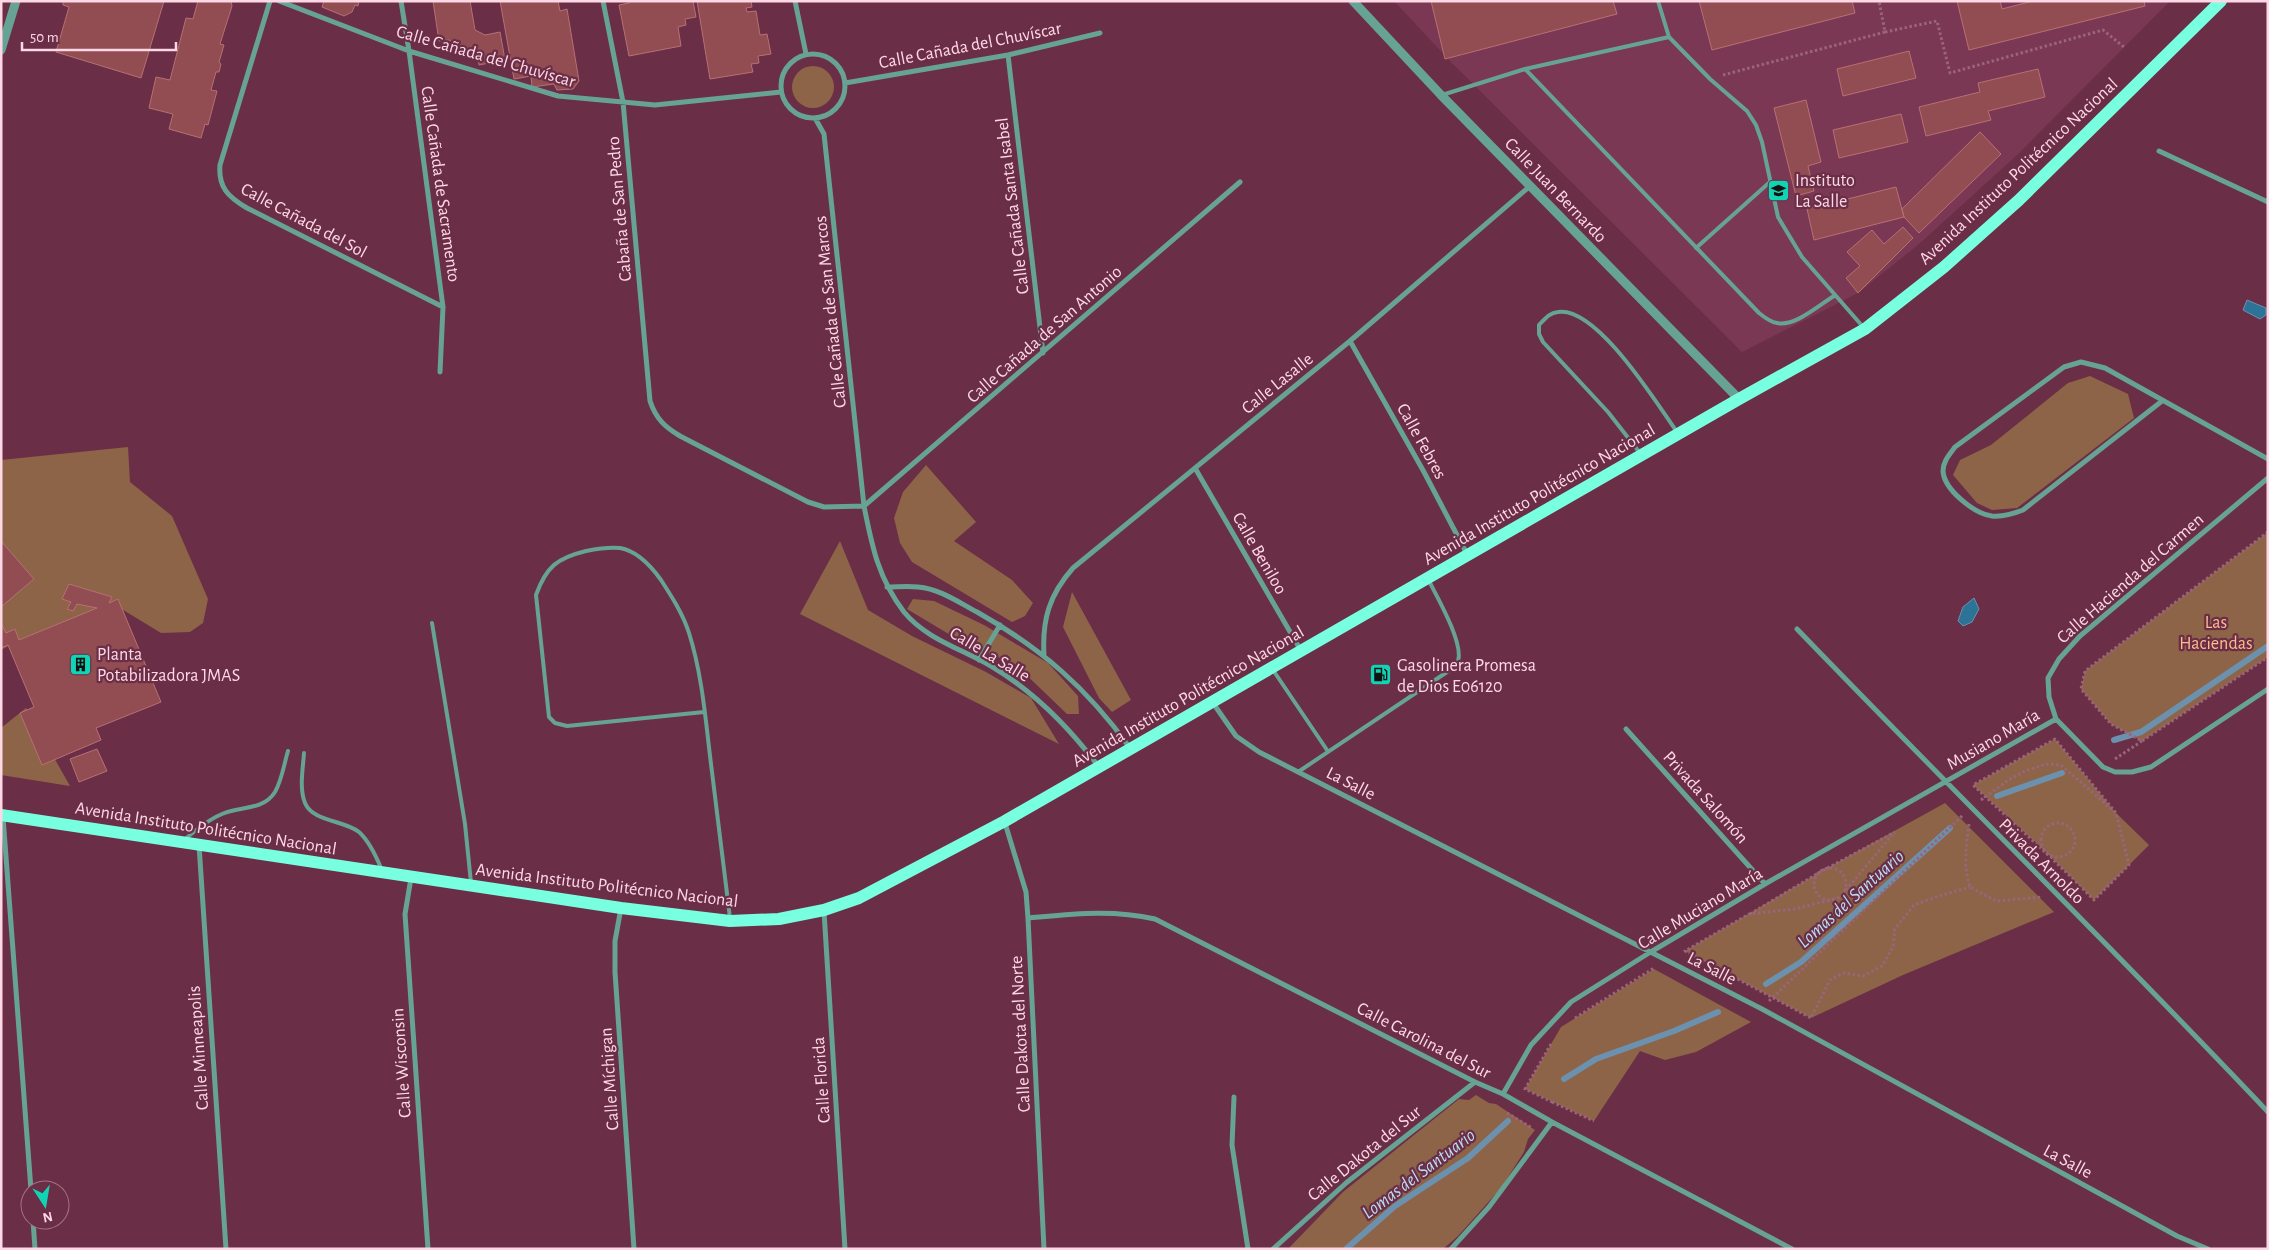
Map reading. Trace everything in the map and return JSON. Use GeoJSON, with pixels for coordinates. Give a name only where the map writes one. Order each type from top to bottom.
{"type":"FeatureCollection","features":[{"type":"Feature","properties":{"kind":"main road","name":"Avenida Instituto Politécnico Nacional"},"geometry":{"type":"LineString","coordinates":[[2,815],[621,908],[730,920],[779,919],[824,910],[860,898],[1005,821],[1131,750],[1739,399],[1865,329],[1944,267],[2019,200],[2221,1]]}},
{"type":"Feature","properties":{"kind":"street"},"geometry":{"type":"LineString","coordinates":[[1,50],[16,1]]}},
{"type":"Feature","properties":{"kind":"street","name":"Calle Cañada del Sol"},"geometry":{"type":"LineString","coordinates":[[270,1],[220,165],[220,184],[233,200],[247,208],[443,307]]}},
{"type":"Feature","properties":{"kind":"street","name":"Calle Cañada del Chuvíscar"},"geometry":{"type":"LineString","coordinates":[[279,1],[409,51],[558,96],[656,105],[781,92]]}},
{"type":"Feature","properties":{"kind":"street","name":"Calle Cañada de Sacramento"},"geometry":{"type":"LineString","coordinates":[[400,1],[409,51],[443,307],[440,372]]}},
{"type":"Feature","properties":{"kind":"street","name":"Cabaña de San Pedro"},"geometry":{"type":"LineString","coordinates":[[603,1],[624,102],[650,401],[655,416],[666,428],[680,436],[808,502],[824,507],[864,506]]}},
{"type":"Feature","properties":{"kind":"street"},"geometry":{"type":"LineString","coordinates":[[796,1],[806,54]]}},
{"type":"Feature","properties":{"kind":"street","name":"Calle Juan Bernardo"},"geometry":{"type":"LineString","coordinates":[[1353,1],[1441,95],[1739,399]]}},
{"type":"Feature","properties":{"kind":"street","name":"Calle Cañada del Chuvíscar"},"geometry":{"type":"LineString","coordinates":[[846,82],[1008,55],[1100,33]]}},
{"type":"Feature","properties":{"kind":"street"},"geometry":{"type":"LineString","coordinates":[[806,54],[816,54],[827,56],[840,67],[846,82],[841,103],[826,116],[815,118],[797,114],[784,100],[780,82],[789,64],[806,54]]}},
{"type":"Feature","properties":{"kind":"street","name":"Calle Cañada Santa Isabel"},"geometry":{"type":"LineString","coordinates":[[1008,55],[1043,353]]}},
{"type":"Feature","properties":{"kind":"street","name":"Calle Cañada de San Marcos"},"geometry":{"type":"LineString","coordinates":[[815,118],[824,134],[864,506]]}},
{"type":"Feature","properties":{"kind":"street"},"geometry":{"type":"LineString","coordinates":[[2159,151],[2268,202]]}},
{"type":"Feature","properties":{"kind":"street","name":"Calle Cañada de San Antonio"},"geometry":{"type":"LineString","coordinates":[[864,506],[1240,182]]}},
{"type":"Feature","properties":{"kind":"street","name":"Calle Lasalle"},"geometry":{"type":"LineString","coordinates":[[1048,606],[1060,583],[1073,568],[1350,341],[1530,186]]}},
{"type":"Feature","properties":{"kind":"street","name":"Calle Febres"},"geometry":{"type":"LineString","coordinates":[[1350,341],[1424,472],[1468,556]]}},
{"type":"Feature","properties":{"kind":"street"},"geometry":{"type":"LineString","coordinates":[[2162,402],[2023,510],[2013,514],[1991,516],[1966,506],[1945,479],[1943,471],[1946,458],[1955,448],[2064,367],[2080,362],[2105,368],[2162,402],[2268,459]]}},
{"type":"Feature","properties":{"kind":"street","name":"Calle Beniloo"},"geometry":{"type":"LineString","coordinates":[[1195,468],[1301,652]]}},
{"type":"Feature","properties":{"kind":"street","name":"Calle Hacienda del Carmen"},"geometry":{"type":"LineString","coordinates":[[2056,719],[2049,697],[2048,678],[2059,660],[2080,636],[2268,478]]}},
{"type":"Feature","properties":{"kind":"street","name":"Calle La Salle"},"geometry":{"type":"LineString","coordinates":[[864,506],[874,554],[887,587],[905,614],[930,634],[979,660],[1020,686],[1049,708],[1074,734],[1100,767]]}},
{"type":"Feature","properties":{"kind":"street","name":"Calle La Salle"},"geometry":{"type":"LineString","coordinates":[[887,587],[919,587],[949,596],[1000,625],[1044,655],[1090,697],[1110,720],[1131,750]]}},
{"type":"Feature","properties":{"kind":"street","name":"Calle La Salle"},"geometry":{"type":"LineString","coordinates":[[1044,655],[1044,630],[1048,606]]}},
{"type":"Feature","properties":{"kind":"street"},"geometry":{"type":"LineString","coordinates":[[979,660],[1000,625]]}},
{"type":"Feature","properties":{"kind":"street","name":"Privada Arnoldo"},"geometry":{"type":"LineString","coordinates":[[1796,629],[2268,1112]]}},
{"type":"Feature","properties":{"kind":"street"},"geometry":{"type":"LineString","coordinates":[[2056,719],[2103,767],[2124,773],[2151,767],[2268,689]]}},
{"type":"Feature","properties":{"kind":"street","name":"La Salle"},"geometry":{"type":"LineString","coordinates":[[1212,703],[1236,736],[1259,752],[1649,953],[1762,1009],[2160,1226],[2208,1249]]}},
{"type":"Feature","properties":{"kind":"street","name":"Musiano María"},"geometry":{"type":"LineString","coordinates":[[1944,782],[2056,719]]}},
{"type":"Feature","properties":{"kind":"street","name":"Privada Salomón"},"geometry":{"type":"LineString","coordinates":[[1626,729],[1765,884]]}},
{"type":"Feature","properties":{"kind":"street","name":"Calle Muciano María"},"geometry":{"type":"LineString","coordinates":[[1503,1094],[1531,1045],[1572,1002],[1649,953],[1765,884],[1944,782]]}},
{"type":"Feature","properties":{"kind":"street"},"geometry":{"type":"LineString","coordinates":[[2,815],[30,1180]]}},
{"type":"Feature","properties":{"kind":"street","name":"Calle Dakota del Norte"},"geometry":{"type":"LineString","coordinates":[[1005,821],[1026,892],[1044,1249]]}},
{"type":"Feature","properties":{"kind":"street","name":"Calle Minneapolis"},"geometry":{"type":"LineString","coordinates":[[199,845],[226,1249]]}},
{"type":"Feature","properties":{"kind":"street","name":"Calle Wisconsin"},"geometry":{"type":"LineString","coordinates":[[411,877],[405,914],[428,1249]]}},
{"type":"Feature","properties":{"kind":"street","name":"Calle Míchigan"},"geometry":{"type":"LineString","coordinates":[[621,908],[615,941],[615,972],[634,1249]]}},
{"type":"Feature","properties":{"kind":"street","name":"Calle Florida"},"geometry":{"type":"LineString","coordinates":[[824,910],[845,1249]]}},
{"type":"Feature","properties":{"kind":"street","name":"Calle Carolina del Sur"},"geometry":{"type":"LineString","coordinates":[[1028,918],[1105,912],[1129,913],[1155,919],[1475,1082],[1503,1094],[1552,1122],[1792,1249]]}},
{"type":"Feature","properties":{"kind":"street","name":"Calle Dakota del Sur"},"geometry":{"type":"LineString","coordinates":[[1273,1249],[1346,1183],[1475,1082]]}},
{"type":"Feature","properties":{"kind":"street"},"geometry":{"type":"LineString","coordinates":[[1234,1097],[1232,1144],[1248,1249]]}},
{"type":"Feature","properties":{"kind":"street"},"geometry":{"type":"LineString","coordinates":[[1451,1249],[1489,1207],[1552,1122]]}},
{"type":"Feature","properties":{"kind":"street"},"geometry":{"type":"LineString","coordinates":[[34,1230],[35,1249]]}},
{"type":"Feature","properties":{"kind":"lane"},"geometry":{"type":"LineString","coordinates":[[1658,1],[1669,37],[1710,79],[1747,111],[1756,125],[1771,181],[1778,217],[1787,236],[1834,296],[1865,329]]}},
{"type":"Feature","properties":{"kind":"lane"},"geometry":{"type":"LineString","coordinates":[[1441,95],[1524,69],[1669,37]]}},
{"type":"Feature","properties":{"kind":"lane"},"geometry":{"type":"LineString","coordinates":[[1524,69],[1759,314],[1776,323],[1786,323],[1834,296]]}},
{"type":"Feature","properties":{"kind":"lane"},"geometry":{"type":"LineString","coordinates":[[1696,248],[1771,181]]}},
{"type":"Feature","properties":{"kind":"lane"},"geometry":{"type":"LineString","coordinates":[[1642,456],[1608,412],[1543,342],[1540,334],[1540,325],[1547,316],[1558,312],[1570,314],[1590,324],[1612,344],[1634,370],[1678,434]]}},
{"type":"Feature","properties":{"kind":"lane"},"geometry":{"type":"LineString","coordinates":[[704,712],[567,726],[556,723],[549,717],[536,595],[542,577],[556,561],[572,554],[594,549],[620,548],[636,554],[652,567],[679,608],[689,632],[696,661],[704,712],[730,920]]}},
{"type":"Feature","properties":{"kind":"lane"},"geometry":{"type":"LineString","coordinates":[[1298,772],[1327,750],[1450,670],[1458,661],[1458,650],[1453,631],[1428,579]]}},
{"type":"Feature","properties":{"kind":"lane"},"geometry":{"type":"LineString","coordinates":[[432,623],[465,824],[471,886]]}},
{"type":"Feature","properties":{"kind":"lane"},"geometry":{"type":"LineString","coordinates":[[1272,668],[1327,750]]}},
{"type":"Feature","properties":{"kind":"lane"},"geometry":{"type":"LineString","coordinates":[[182,842],[204,824],[224,813],[257,806],[267,800],[274,793],[288,751]]}},
{"type":"Feature","properties":{"kind":"lane"},"geometry":{"type":"LineString","coordinates":[[304,753],[302,784],[306,805],[314,814],[344,824],[360,833],[374,852],[383,873]]}},
{"type":"Feature","properties":{"kind":"path"},"geometry":{"type":"LineString","coordinates":[[1879,1],[1885,32]]}},
{"type":"Feature","properties":{"kind":"path"},"geometry":{"type":"LineString","coordinates":[[1710,79],[1885,32],[1937,21],[1950,73],[2103,30],[2124,47]]}},
{"type":"Feature","properties":{"kind":"path"},"geometry":{"type":"LineString","coordinates":[[2268,532],[2085,671],[2082,689],[2111,724],[2142,741],[2268,657]]}},
{"type":"Feature","properties":{"kind":"path"},"geometry":{"type":"LineString","coordinates":[[1985,796],[1972,784],[2055,739],[2116,813],[2129,865],[2094,900],[2045,851],[2042,846],[2041,836],[2047,827],[2057,823],[2068,826],[2075,840],[2071,851],[2060,857],[2049,855],[2045,851],[1985,796]]}},
{"type":"Feature","properties":{"kind":"path"},"geometry":{"type":"LineString","coordinates":[[1985,796],[2025,771],[2046,764],[2061,765],[2116,813]]}},
{"type":"Feature","properties":{"kind":"path"},"geometry":{"type":"LineString","coordinates":[[1772,997],[1960,818]]}},
{"type":"Feature","properties":{"kind":"path"},"geometry":{"type":"LineString","coordinates":[[1969,824],[1965,852],[1966,876],[1970,887],[1996,901],[2042,897]]}},
{"type":"Feature","properties":{"kind":"path"},"geometry":{"type":"LineString","coordinates":[[1569,1022],[1684,951],[1820,872],[1896,832],[1842,894],[1834,900],[1795,909],[1749,914]]}},
{"type":"Feature","properties":{"kind":"path"},"geometry":{"type":"LineString","coordinates":[[1834,900],[1823,898],[1816,891],[1815,880],[1820,872],[1834,869],[1843,874],[1846,884],[1842,894]]}},
{"type":"Feature","properties":{"kind":"path"},"geometry":{"type":"LineString","coordinates":[[1684,951],[1811,1018],[1830,980],[1844,973],[1863,976],[1882,966],[1893,947],[1895,929],[1914,905],[1970,887]]}},
{"type":"Feature","properties":{"kind":"path"},"geometry":{"type":"LineString","coordinates":[[1552,1042],[1525,1089],[1552,1102]]}},
{"type":"Feature","properties":{"kind":"shaded area","name":"Instituto La Salle"},"geometry":{"type":"Polygon","coordinates":[[[1394,1],[2170,1],[2017,155],[1919,244],[1858,293],[1742,352],[1450,61],[1394,1]]]}},
{"type":"Feature","properties":{"kind":"green space"},"geometry":{"type":"Polygon","coordinates":[[[809,66],[817,66],[828,72],[834,87],[828,102],[817,108],[809,108],[798,102],[792,91],[792,83],[798,72],[809,66]]]}},
{"type":"Feature","properties":{"kind":"green space"},"geometry":{"type":"Polygon","coordinates":[[[2090,376],[2128,394],[2134,418],[2017,508],[1992,510],[1977,503],[1953,475],[1960,460],[1991,445],[2068,383],[2090,376]]]}},
{"type":"Feature","properties":{"kind":"green space"},"geometry":{"type":"Polygon","coordinates":[[[128,447],[130,482],[172,516],[208,599],[203,623],[190,632],[161,633],[115,605],[19,640],[1,650],[1,460],[128,447]]]}},
{"type":"Feature","properties":{"kind":"green space"},"geometry":{"type":"Polygon","coordinates":[[[926,465],[976,522],[954,541],[1012,580],[1033,603],[1025,616],[1012,622],[912,562],[900,543],[894,518],[903,492],[926,465]]]}},
{"type":"Feature","properties":{"kind":"green space","name":"Las Haciendas"},"geometry":{"type":"Polygon","coordinates":[[[2268,532],[2268,657],[2142,741],[2111,724],[2081,689],[2085,671],[2268,532]]]}},
{"type":"Feature","properties":{"kind":"green space"},"geometry":{"type":"Polygon","coordinates":[[[840,541],[868,610],[912,636],[986,672],[1031,698],[1059,744],[800,614],[840,541]]]}},
{"type":"Feature","properties":{"kind":"green space"},"geometry":{"type":"Polygon","coordinates":[[[1072,592],[1131,700],[1112,712],[1099,698],[1063,627],[1072,592]]]}},
{"type":"Feature","properties":{"kind":"green space"},"geometry":{"type":"Polygon","coordinates":[[[913,599],[934,601],[984,625],[1048,663],[1078,696],[1079,714],[1067,714],[1015,664],[962,642],[907,609],[913,599]]]}},
{"type":"Feature","properties":{"kind":"green space"},"geometry":{"type":"Polygon","coordinates":[[[26,708],[70,786],[1,775],[1,728],[26,708]]]}},
{"type":"Feature","properties":{"kind":"green space"},"geometry":{"type":"Polygon","coordinates":[[[2055,739],[2116,813],[2149,845],[2094,900],[2045,851],[1973,785],[2055,739]]]}},
{"type":"Feature","properties":{"kind":"green space"},"geometry":{"type":"Polygon","coordinates":[[[1945,803],[2054,912],[1903,975],[1811,1018],[1685,951],[1820,872],[1945,803]]]}},
{"type":"Feature","properties":{"kind":"green space"},"geometry":{"type":"Polygon","coordinates":[[[1654,969],[1751,1022],[1696,1052],[1665,1060],[1640,1051],[1594,1121],[1525,1089],[1561,1027],[1654,969]]]}},
{"type":"Feature","properties":{"kind":"green space"},"geometry":{"type":"Polygon","coordinates":[[[1476,1095],[1489,1103],[1496,1104],[1535,1130],[1528,1139],[1524,1152],[1501,1188],[1458,1236],[1443,1249],[1288,1249],[1343,1192],[1459,1099],[1469,1100],[1476,1095]]]}},
{"type":"Feature","properties":{"kind":"water"},"geometry":{"type":"Polygon","coordinates":[[[2247,300],[2266,308],[2266,315],[2260,319],[2243,310],[2247,300]]]}},
{"type":"Feature","properties":{"kind":"water"},"geometry":{"type":"Polygon","coordinates":[[[1974,598],[1979,609],[1972,622],[1963,626],[1958,621],[1963,607],[1974,598]]]}},
{"type":"Feature","properties":{"kind":"building"},"geometry":{"type":"Polygon","coordinates":[[[63,1],[164,1],[141,78],[56,52],[69,7],[63,5],[63,1]]]}},
{"type":"Feature","properties":{"kind":"building"},"geometry":{"type":"Polygon","coordinates":[[[198,1],[231,1],[232,6],[220,44],[224,45],[219,62],[221,64],[219,72],[216,72],[211,90],[217,91],[208,125],[205,124],[201,138],[169,129],[173,114],[149,108],[156,77],[170,80],[186,18],[193,19],[198,1]]]}},
{"type":"Feature","properties":{"kind":"building"},"geometry":{"type":"Polygon","coordinates":[[[324,1],[359,1],[358,6],[355,5],[352,12],[344,16],[322,7],[324,1]]]}},
{"type":"Feature","properties":{"kind":"building"},"geometry":{"type":"Polygon","coordinates":[[[433,1],[470,1],[475,30],[485,35],[500,32],[505,60],[479,65],[477,50],[471,51],[472,56],[464,57],[462,46],[449,40],[439,41],[433,1]]]}},
{"type":"Feature","properties":{"kind":"building"},"geometry":{"type":"Polygon","coordinates":[[[500,1],[558,1],[560,11],[567,9],[579,81],[573,89],[557,90],[554,84],[532,87],[531,76],[514,79],[500,1]]]}},
{"type":"Feature","properties":{"kind":"building"},"geometry":{"type":"Polygon","coordinates":[[[629,1],[693,1],[696,17],[685,19],[686,25],[678,27],[681,46],[629,56],[619,5],[629,3],[629,1]]]}},
{"type":"Feature","properties":{"kind":"building"},"geometry":{"type":"Polygon","coordinates":[[[697,1],[751,1],[752,7],[746,8],[747,12],[756,11],[760,35],[767,34],[771,54],[758,56],[759,63],[751,64],[753,72],[710,79],[697,1]]]}},
{"type":"Feature","properties":{"kind":"building"},"geometry":{"type":"Polygon","coordinates":[[[1431,1],[1613,1],[1617,14],[1445,59],[1431,1]]]}},
{"type":"Feature","properties":{"kind":"building"},"geometry":{"type":"Polygon","coordinates":[[[1699,1],[1852,1],[1855,13],[1712,50],[1699,1]]]}},
{"type":"Feature","properties":{"kind":"building"},"geometry":{"type":"Polygon","coordinates":[[[1957,1],[2000,1],[2002,9],[2033,1],[2144,1],[2145,6],[1969,50],[1957,1]]]}},
{"type":"Feature","properties":{"kind":"building"},"geometry":{"type":"Polygon","coordinates":[[[1909,51],[1916,78],[1843,96],[1837,69],[1909,51]]]}},
{"type":"Feature","properties":{"kind":"building"},"geometry":{"type":"Polygon","coordinates":[[[2038,69],[2045,97],[1988,111],[1991,120],[1926,136],[1919,107],[1980,92],[1978,83],[2038,69]]]}},
{"type":"Feature","properties":{"kind":"building"},"geometry":{"type":"Polygon","coordinates":[[[1806,100],[1821,162],[1808,166],[1814,191],[1796,196],[1774,108],[1806,100]]]}},
{"type":"Feature","properties":{"kind":"building"},"geometry":{"type":"Polygon","coordinates":[[[1901,114],[1908,142],[1839,158],[1833,130],[1901,114]]]}},
{"type":"Feature","properties":{"kind":"building"},"geometry":{"type":"Polygon","coordinates":[[[1980,132],[2001,154],[1919,233],[1904,217],[1902,209],[1980,132]]]}},
{"type":"Feature","properties":{"kind":"building"},"geometry":{"type":"Polygon","coordinates":[[[1896,187],[1904,217],[1814,240],[1807,209],[1896,187]]]}},
{"type":"Feature","properties":{"kind":"building"},"geometry":{"type":"Polygon","coordinates":[[[1903,227],[1913,238],[1858,293],[1846,278],[1860,266],[1847,252],[1872,230],[1884,244],[1903,227]]]}},
{"type":"Feature","properties":{"kind":"building"},"geometry":{"type":"Polygon","coordinates":[[[1,541],[34,579],[1,607],[1,541]]]}},
{"type":"Feature","properties":{"kind":"building","name":"Planta Potabilizadora JMAS"},"geometry":{"type":"Polygon","coordinates":[[[69,584],[112,597],[109,603],[118,599],[161,702],[96,728],[101,740],[42,765],[20,713],[34,707],[8,645],[1,648],[1,623],[6,633],[15,629],[19,640],[97,608],[77,604],[73,611],[67,609],[71,602],[62,599],[69,584]]]}},
{"type":"Feature","properties":{"kind":"building"},"geometry":{"type":"Polygon","coordinates":[[[97,749],[107,771],[79,782],[70,759],[97,749]]]}},
{"type":"Feature","properties":{"kind":"waterway","name":"Lomas del Santuario"},"geometry":{"type":"LineString","coordinates":[[2114,740],[2141,732],[2268,646]]}},
{"type":"Feature","properties":{"kind":"waterway","name":"Lomas del Santuario"},"geometry":{"type":"LineString","coordinates":[[1997,796],[2062,773]]}},
{"type":"Feature","properties":{"kind":"waterway","name":"Lomas del Santuario"},"geometry":{"type":"LineString","coordinates":[[1766,984],[1801,962],[1950,828]]}},
{"type":"Feature","properties":{"kind":"waterway","name":"Lomas del Santuario"},"geometry":{"type":"LineString","coordinates":[[1564,1079],[1596,1059],[1674,1031],[1718,1012]]}},
{"type":"Feature","properties":{"kind":"waterway","name":"Lomas del Santuario"},"geometry":{"type":"LineString","coordinates":[[1346,1249],[1395,1206],[1468,1158],[1508,1121]]}},
{"type":"Feature","properties":{"kind":"place","name":"Instituto La Salle"},"geometry":{"type":"Point","coordinates":[1779,190]}},
{"type":"Feature","properties":{"kind":"place","name":"Planta Potabilizadora JMAS"},"geometry":{"type":"Point","coordinates":[81,664]}},
{"type":"Feature","properties":{"kind":"place","name":"Gasolinera Promesa de Dios E06120"},"geometry":{"type":"Point","coordinates":[1381,675]}}]}
